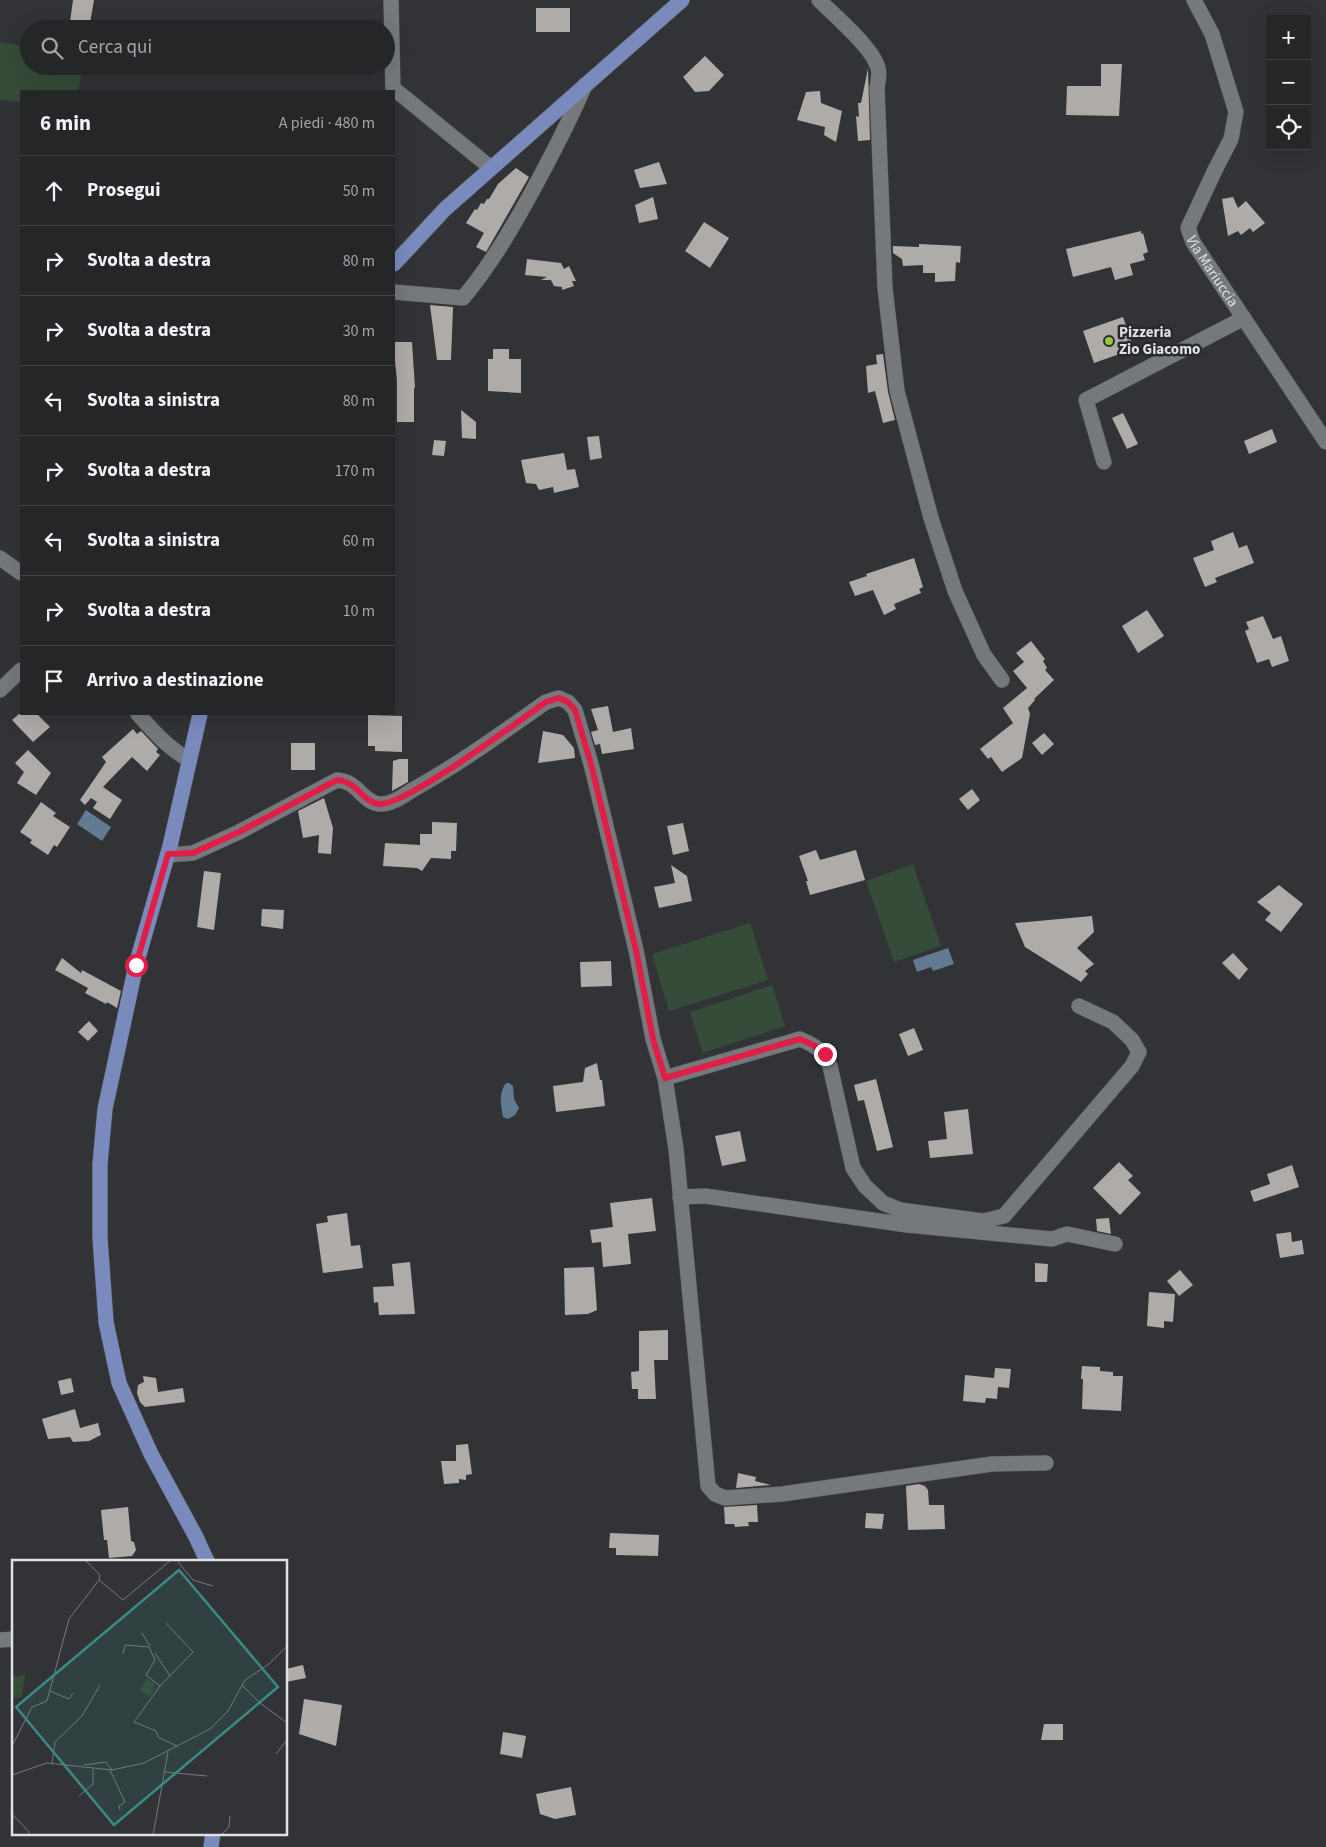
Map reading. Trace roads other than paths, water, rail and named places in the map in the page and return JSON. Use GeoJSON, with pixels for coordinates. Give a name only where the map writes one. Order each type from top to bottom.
{"type":"FeatureCollection","features":[{"type":"Feature","properties":{"kind":"main road"},"geometry":{"type":"LineString","coordinates":[[395,263],[445,209],[682,0]]}},
{"type":"Feature","properties":{"kind":"main road"},"geometry":{"type":"LineString","coordinates":[[200,715],[168,854],[136,965],[105,1109],[100,1164],[102,1266],[106,1322],[119,1383],[150,1454],[196,1537],[207,1560]]}},
{"type":"Feature","properties":{"kind":"main road"},"geometry":{"type":"LineString","coordinates":[[211,1847],[213,1834]]}},
{"type":"Feature","properties":{"kind":"street"},"geometry":{"type":"LineString","coordinates":[[391,0],[391,20]]}},
{"type":"Feature","properties":{"kind":"street"},"geometry":{"type":"LineString","coordinates":[[819,0],[866,47],[879,69],[877,97],[885,288],[897,391],[931,518],[954,591],[984,655],[1002,680]]}},
{"type":"Feature","properties":{"kind":"street","name":"Via Mariuccia"},"geometry":{"type":"LineString","coordinates":[[1194,0],[1212,34],[1236,112],[1231,139],[1188,228],[1193,242],[1326,442]]}},
{"type":"Feature","properties":{"kind":"street"},"geometry":{"type":"LineString","coordinates":[[393,75],[393,88],[491,168]]}},
{"type":"Feature","properties":{"kind":"street"},"geometry":{"type":"LineString","coordinates":[[395,292],[463,298],[496,254],[572,117],[585,85]]}},
{"type":"Feature","properties":{"kind":"street"},"geometry":{"type":"LineString","coordinates":[[1104,462],[1086,400],[1244,318]]}},
{"type":"Feature","properties":{"kind":"street"},"geometry":{"type":"LineString","coordinates":[[0,558],[20,572]]}},
{"type":"Feature","properties":{"kind":"street"},"geometry":{"type":"LineString","coordinates":[[0,690],[20,671]]}},
{"type":"Feature","properties":{"kind":"street"},"geometry":{"type":"LineString","coordinates":[[168,854],[193,853],[239,832],[337,780],[353,785],[369,801],[380,804],[391,802],[449,770],[546,702],[559,698],[568,702],[575,710],[591,764],[636,950],[653,1039],[665,1078],[676,1149],[708,1486],[715,1494],[725,1498],[782,1494],[992,1464],[1046,1463]]}},
{"type":"Feature","properties":{"kind":"street"},"geometry":{"type":"LineString","coordinates":[[139,715],[160,740],[189,760]]}},
{"type":"Feature","properties":{"kind":"street"},"geometry":{"type":"LineString","coordinates":[[665,1078],[800,1039],[825,1054],[830,1066],[853,1168],[865,1186],[883,1203],[900,1210],[983,1221],[1004,1216],[1132,1066],[1138,1052],[1132,1040],[1113,1022],[1079,1006]]}},
{"type":"Feature","properties":{"kind":"street"},"geometry":{"type":"LineString","coordinates":[[680,1197],[705,1196],[907,1225],[1007,1236],[1052,1239],[1067,1234],[1115,1244]]}},
{"type":"Feature","properties":{"kind":"water"},"geometry":{"type":"Polygon","coordinates":[[[86,810],[111,827],[102,841],[77,824],[86,810]]]}},
{"type":"Feature","properties":{"kind":"water"},"geometry":{"type":"Polygon","coordinates":[[[948,948],[954,964],[933,971],[931,967],[917,972],[913,960],[948,948]]]}},
{"type":"Feature","properties":{"kind":"water"},"geometry":{"type":"Polygon","coordinates":[[[506,1083],[513,1086],[514,1099],[519,1108],[515,1115],[508,1119],[503,1117],[501,1103],[503,1087],[506,1083]]]}},
{"type":"Feature","properties":{"kind":"place","name":"Pizzeria Zio Giacomo"},"geometry":{"type":"Point","coordinates":[1109,341]}}]}
